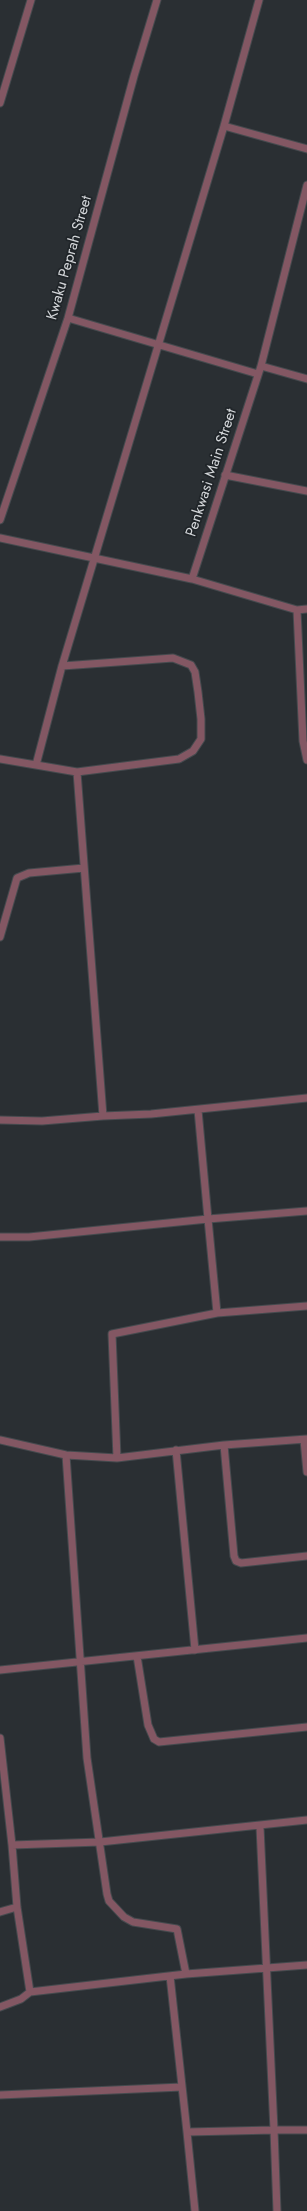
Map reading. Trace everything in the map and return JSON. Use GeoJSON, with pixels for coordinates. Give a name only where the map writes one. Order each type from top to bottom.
{"type":"FeatureCollection","features":[{"type":"Feature","properties":{"kind":"street"},"geometry":{"type":"LineString","coordinates":[[0,103],[32,0]]}},
{"type":"Feature","properties":{"kind":"street","name":"Kwaku Peprah Street"},"geometry":{"type":"LineString","coordinates":[[0,520],[68,318],[134,76],[157,0]]}},
{"type":"Feature","properties":{"kind":"street"},"geometry":{"type":"LineString","coordinates":[[36,765],[62,666],[96,558],[224,126],[259,0]]}},
{"type":"Feature","properties":{"kind":"street"},"geometry":{"type":"LineString","coordinates":[[224,126],[307,149]]}},
{"type":"Feature","properties":{"kind":"street","name":"Penkwasi Main Street"},"geometry":{"type":"LineString","coordinates":[[192,579],[261,366],[307,185]]}},
{"type":"Feature","properties":{"kind":"street"},"geometry":{"type":"LineString","coordinates":[[68,318],[258,374]]}},
{"type":"Feature","properties":{"kind":"street"},"geometry":{"type":"LineString","coordinates":[[261,366],[307,379]]}},
{"type":"Feature","properties":{"kind":"street"},"geometry":{"type":"LineString","coordinates":[[226,475],[307,490]]}},
{"type":"Feature","properties":{"kind":"street"},"geometry":{"type":"LineString","coordinates":[[0,538],[192,579],[297,610],[307,609]]}},
{"type":"Feature","properties":{"kind":"street"},"geometry":{"type":"LineString","coordinates":[[297,610],[303,741],[307,760]]}},
{"type":"Feature","properties":{"kind":"street"},"geometry":{"type":"LineString","coordinates":[[0,760],[77,772],[179,759],[193,751],[201,739],[201,719],[198,692],[195,672],[191,665],[173,658],[62,666]]}},
{"type":"Feature","properties":{"kind":"street"},"geometry":{"type":"LineString","coordinates":[[77,772],[103,1116]]}},
{"type":"Feature","properties":{"kind":"street"},"geometry":{"type":"LineString","coordinates":[[0,937],[17,878],[29,873],[84,868]]}},
{"type":"Feature","properties":{"kind":"street"},"geometry":{"type":"LineString","coordinates":[[0,1120],[42,1122],[103,1116],[198,1110],[307,1098]]}},
{"type":"Feature","properties":{"kind":"street"},"geometry":{"type":"LineString","coordinates":[[198,1110],[217,1313]]}},
{"type":"Feature","properties":{"kind":"street"},"geometry":{"type":"LineString","coordinates":[[0,1237],[29,1237],[208,1219],[307,1211]]}},
{"type":"Feature","properties":{"kind":"street"},"geometry":{"type":"LineString","coordinates":[[117,1458],[112,1334],[217,1313],[307,1306]]}},
{"type":"Feature","properties":{"kind":"street"},"geometry":{"type":"LineString","coordinates":[[0,1440],[66,1455],[117,1458],[224,1445],[306,1440],[307,1472]]}},
{"type":"Feature","properties":{"kind":"street"},"geometry":{"type":"LineString","coordinates":[[224,1445],[234,1556],[236,1561],[241,1563],[307,1556]]}},
{"type":"Feature","properties":{"kind":"street"},"geometry":{"type":"LineString","coordinates":[[176,1450],[195,1650]]}},
{"type":"Feature","properties":{"kind":"street"},"geometry":{"type":"LineString","coordinates":[[66,1455],[87,1758],[107,1894],[109,1901],[124,1917],[133,1922],[177,1929],[186,1974]]}},
{"type":"Feature","properties":{"kind":"street"},"geometry":{"type":"LineString","coordinates":[[0,1670],[307,1638]]}},
{"type":"Feature","properties":{"kind":"street"},"geometry":{"type":"LineString","coordinates":[[137,1656],[148,1725],[154,1739],[159,1742],[307,1727]]}},
{"type":"Feature","properties":{"kind":"street"},"geometry":{"type":"LineString","coordinates":[[0,1738],[12,1845],[17,1908],[30,1992]]}},
{"type":"Feature","properties":{"kind":"street"},"geometry":{"type":"LineString","coordinates":[[12,1845],[100,1842],[307,1820]]}},
{"type":"Feature","properties":{"kind":"street"},"geometry":{"type":"LineString","coordinates":[[260,1826],[265,1904],[266,1969],[277,2211]]}},
{"type":"Feature","properties":{"kind":"street"},"geometry":{"type":"LineString","coordinates":[[0,1912],[17,1908]]}},
{"type":"Feature","properties":{"kind":"street"},"geometry":{"type":"LineString","coordinates":[[0,2007],[21,1999],[30,1992],[186,1974],[307,1965]]}},
{"type":"Feature","properties":{"kind":"street"},"geometry":{"type":"LineString","coordinates":[[170,1976],[196,2211]]}},
{"type":"Feature","properties":{"kind":"street"},"geometry":{"type":"LineString","coordinates":[[0,2095],[182,2087]]}},
{"type":"Feature","properties":{"kind":"street"},"geometry":{"type":"LineString","coordinates":[[188,2132],[307,2130]]}}]}
